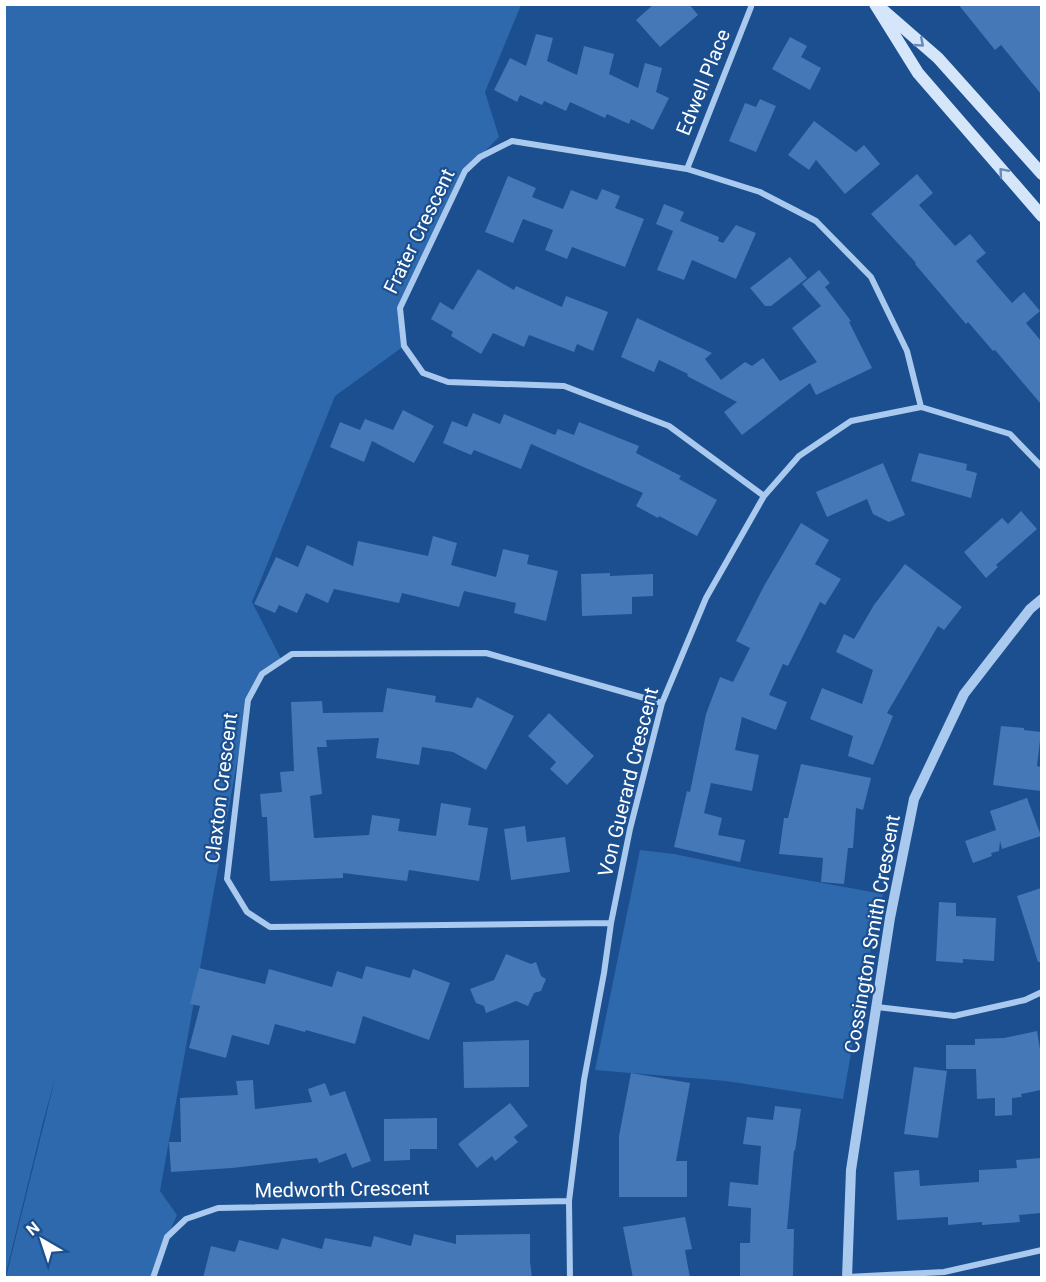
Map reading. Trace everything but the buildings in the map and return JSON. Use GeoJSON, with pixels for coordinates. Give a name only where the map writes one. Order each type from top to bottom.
{"type":"FeatureCollection","features":[{"type":"Feature","properties":{"kind":"main road"},"geometry":{"type":"LineString","coordinates":[[875,4],[938,58],[1041,174]]}},
{"type":"Feature","properties":{"kind":"main road"},"geometry":{"type":"LineString","coordinates":[[875,4],[918,73],[1041,216]]}},
{"type":"Feature","properties":{"kind":"street","name":"Edwell Place"},"geometry":{"type":"LineString","coordinates":[[687,169],[751,7]]}},
{"type":"Feature","properties":{"kind":"street","name":"Frater Crescent"},"geometry":{"type":"LineString","coordinates":[[764,496],[669,426],[564,386],[448,381],[423,373],[404,346],[400,308],[465,171],[480,157],[512,141],[687,169],[760,192],[816,221],[871,277],[907,351],[921,407]]}},
{"type":"Feature","properties":{"kind":"street","name":"Von Guerard Crescent"},"geometry":{"type":"LineString","coordinates":[[570,1278],[569,1201],[584,1080],[630,829],[662,703],[706,598],[764,496],[799,456],[851,421],[921,407],[1010,434],[1041,467]]}},
{"type":"Feature","properties":{"kind":"street","name":"Cossington Smith Crescent"},"geometry":{"type":"LineString","coordinates":[[847,1277],[851,1170],[890,918],[914,799],[964,694],[1036,610],[1041,599]]}},
{"type":"Feature","properties":{"kind":"street","name":"Claxton Crescent"},"geometry":{"type":"LineString","coordinates":[[611,923],[270,927],[247,912],[227,879],[248,700],[262,674],[292,654],[486,653],[662,703]]}},
{"type":"Feature","properties":{"kind":"street"},"geometry":{"type":"LineString","coordinates":[[877,1007],[954,1017],[1025,1000],[1041,992]]}},
{"type":"Feature","properties":{"kind":"street","name":"Medworth Crescent"},"geometry":{"type":"LineString","coordinates":[[153,1278],[166,1237],[186,1219],[218,1208],[569,1201]]}},
{"type":"Feature","properties":{"kind":"street"},"geometry":{"type":"LineString","coordinates":[[847,1277],[944,1272],[1041,1250]]}},
{"type":"Feature","properties":{"kind":"shaded area"},"geometry":{"type":"Polygon","coordinates":[[[5,5],[521,5],[485,92],[499,137],[465,171],[400,308],[404,346],[335,396],[252,602],[282,661],[262,674],[248,701],[160,1191],[177,1215],[153,1277],[6,1277],[56,1075],[5,1277],[5,5]]]}},
{"type":"Feature","properties":{"kind":"shaded area"},"geometry":{"type":"Polygon","coordinates":[[[640,850],[674,854],[883,894],[862,990],[843,1099],[726,1081],[595,1070],[640,850]]]}}]}
